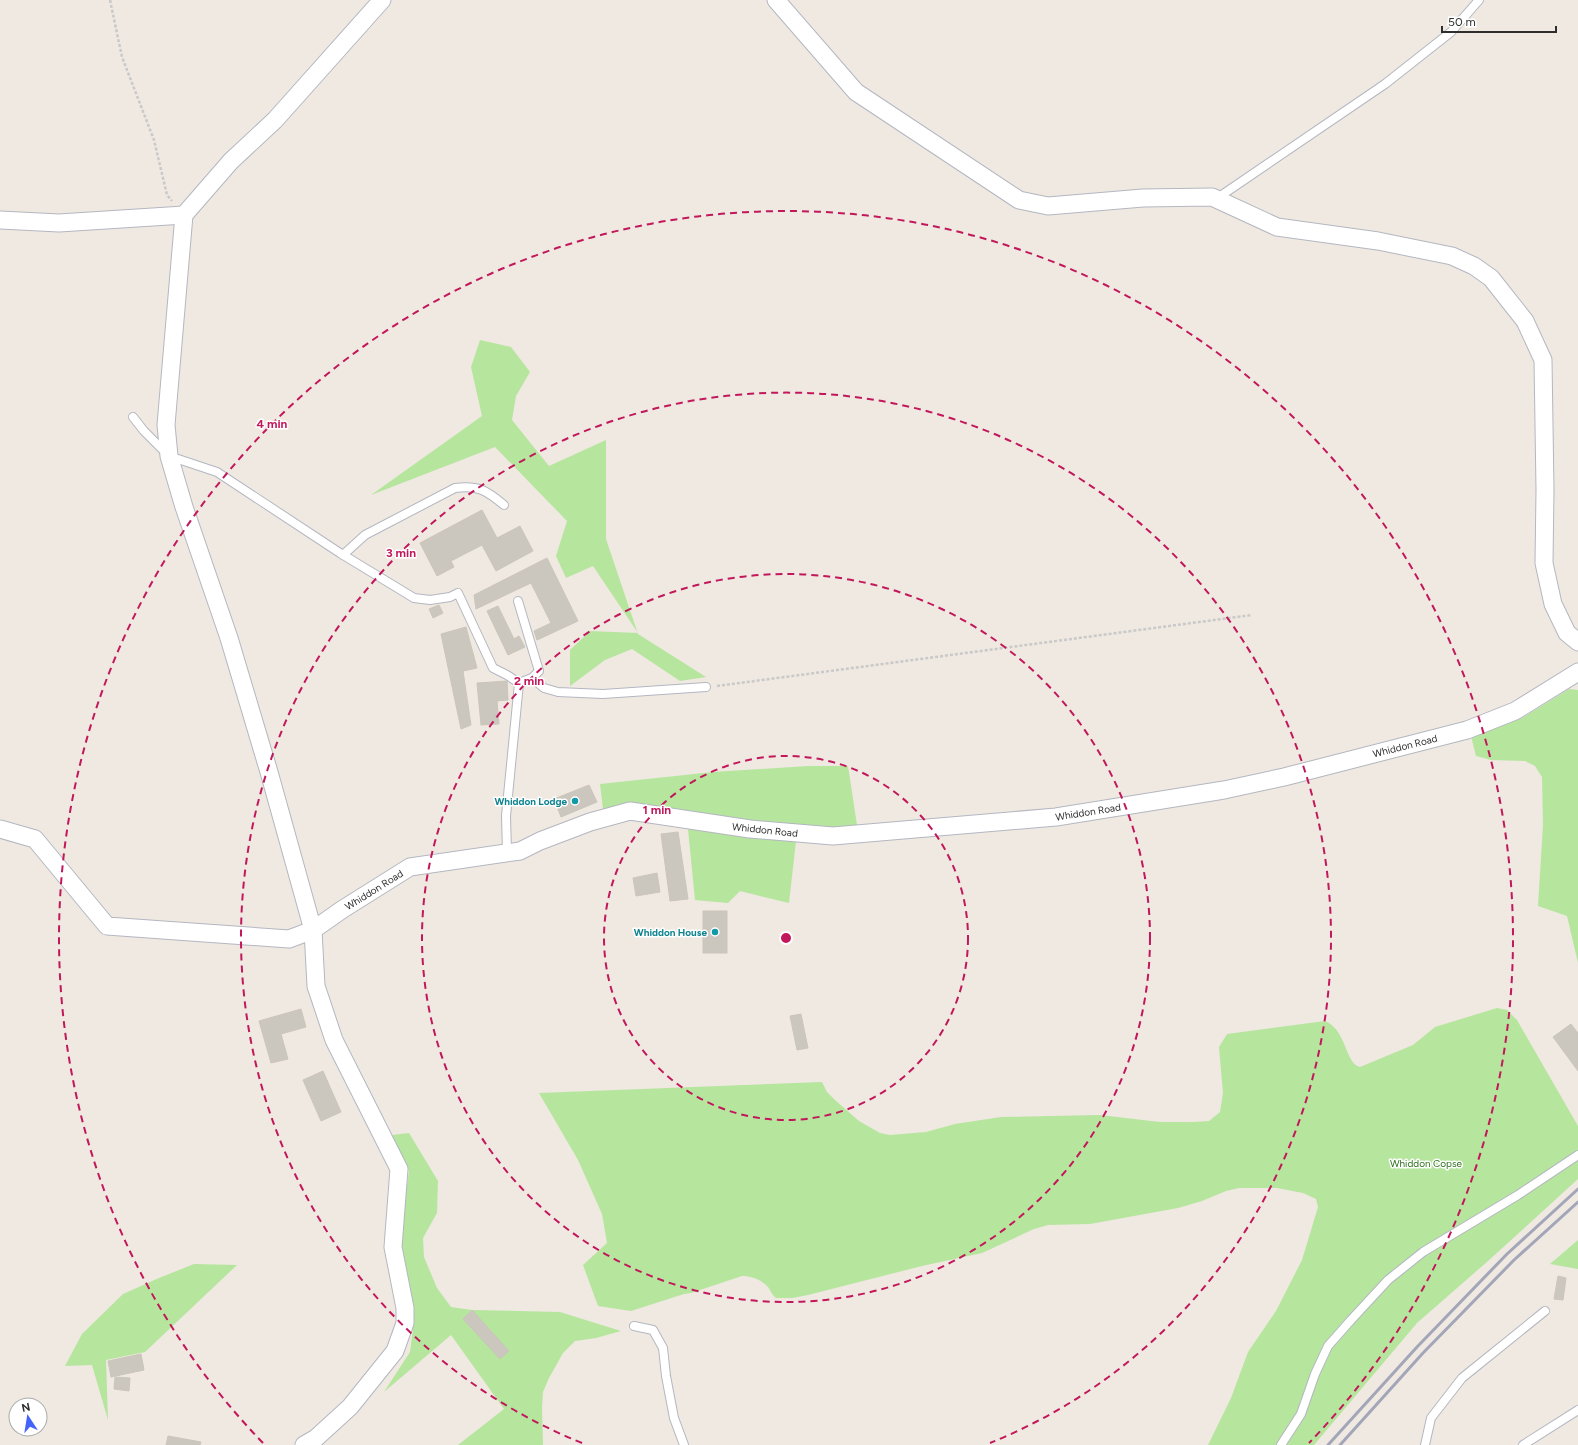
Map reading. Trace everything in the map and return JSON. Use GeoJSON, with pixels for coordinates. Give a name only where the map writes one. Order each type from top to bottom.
{"type":"FeatureCollection","features":[{"type":"Feature","properties":{"kind":"street"},"geometry":{"type":"LineString","coordinates":[[304,1445],[316,1438],[350,1407],[395,1351],[405,1323],[405,1308],[393,1247],[399,1169],[334,1040],[316,986],[313,930],[269,772],[229,638],[184,508],[169,456],[166,425],[184,215],[231,161],[275,120],[382,0]]}},
{"type":"Feature","properties":{"kind":"street"},"geometry":{"type":"LineString","coordinates":[[776,0],[856,92],[1019,200],[1048,206],[1143,198],[1212,197],[1277,227],[1378,241],[1452,256],[1474,266],[1491,278],[1526,321],[1543,360],[1545,483],[1544,563],[1553,604],[1567,633],[1578,642]]}},
{"type":"Feature","properties":{"kind":"street"},"geometry":{"type":"LineString","coordinates":[[0,220],[60,223],[184,215]]}},
{"type":"Feature","properties":{"kind":"street","name":"Whiddon Road"},"geometry":{"type":"LineString","coordinates":[[0,829],[35,839],[107,926],[289,939],[313,930],[343,909],[410,867],[520,850],[590,822],[630,811],[750,829],[832,836],[1056,817],[1224,790],[1284,777],[1467,730],[1515,711],[1578,672]]}},
{"type":"Feature","properties":{"kind":"lane"},"geometry":{"type":"LineString","coordinates":[[1216,199],[1385,84],[1451,32],[1478,0]]}},
{"type":"Feature","properties":{"kind":"lane"},"geometry":{"type":"LineString","coordinates":[[133,417],[144,431],[169,456],[217,472],[343,555],[414,598],[430,600],[450,597],[458,592],[492,668],[519,683]]}},
{"type":"Feature","properties":{"kind":"lane"},"geometry":{"type":"LineString","coordinates":[[343,555],[365,535],[455,488],[470,486],[490,493],[504,504]]}},
{"type":"Feature","properties":{"kind":"lane"},"geometry":{"type":"LineString","coordinates":[[518,601],[539,671],[532,678],[519,683]]}},
{"type":"Feature","properties":{"kind":"lane"},"geometry":{"type":"LineString","coordinates":[[532,678],[544,688],[558,692],[603,694],[706,687]]}},
{"type":"Feature","properties":{"kind":"lane"},"geometry":{"type":"LineString","coordinates":[[507,852],[506,816],[519,683]]}},
{"type":"Feature","properties":{"kind":"lane"},"geometry":{"type":"LineString","coordinates":[[1281,1445],[1301,1414],[1315,1374],[1328,1346],[1388,1280],[1423,1252],[1518,1195],[1578,1155]]}},
{"type":"Feature","properties":{"kind":"lane"},"geometry":{"type":"LineString","coordinates":[[1425,1445],[1431,1418],[1462,1378],[1545,1310]]}},
{"type":"Feature","properties":{"kind":"lane"},"geometry":{"type":"LineString","coordinates":[[634,1326],[653,1330],[663,1348],[666,1376],[674,1418],[684,1445]]}},
{"type":"Feature","properties":{"kind":"lane"},"geometry":{"type":"LineString","coordinates":[[1523,1445],[1578,1410]]}},
{"type":"Feature","properties":{"kind":"path"},"geometry":{"type":"LineString","coordinates":[[110,0],[122,57],[154,140],[167,195],[184,215]]}},
{"type":"Feature","properties":{"kind":"path"},"geometry":{"type":"LineString","coordinates":[[706,687],[1252,615]]}},
{"type":"Feature","properties":{"kind":"green space"},"geometry":{"type":"Polygon","coordinates":[[[480,340],[511,347],[530,372],[516,396],[512,420],[549,466],[606,440],[606,539],[637,632],[593,566],[566,578],[556,556],[567,521],[495,447],[371,495],[482,416],[471,367],[480,340]]]}},
{"type":"Feature","properties":{"kind":"green space"},"geometry":{"type":"Polygon","coordinates":[[[590,631],[638,633],[706,677],[680,681],[632,649],[605,660],[570,686],[570,650],[590,631]]]}},
{"type":"Feature","properties":{"kind":"green space"},"geometry":{"type":"Polygon","coordinates":[[[1569,689],[1578,690],[1578,963],[1567,916],[1538,906],[1543,825],[1542,777],[1535,766],[1525,761],[1491,760],[1476,756],[1471,736],[1522,718],[1569,689]]]}},
{"type":"Feature","properties":{"kind":"green space"},"geometry":{"type":"Polygon","coordinates":[[[808,766],[848,766],[857,825],[810,829],[630,807],[603,809],[600,784],[713,772],[808,766]]]}},
{"type":"Feature","properties":{"kind":"green space"},"geometry":{"type":"Polygon","coordinates":[[[688,829],[796,841],[789,903],[740,891],[728,903],[695,900],[688,829]]]}},
{"type":"Feature","properties":{"kind":"green space","name":"Whiddon Copse"},"geometry":{"type":"Polygon","coordinates":[[[1497,1008],[1507,1010],[1517,1020],[1578,1126],[1578,1179],[1417,1323],[1314,1445],[1208,1445],[1231,1398],[1248,1352],[1276,1311],[1302,1260],[1318,1207],[1316,1199],[1303,1193],[1277,1188],[1239,1188],[1178,1208],[1090,1224],[1048,1225],[1034,1229],[982,1253],[922,1266],[808,1295],[792,1298],[776,1298],[768,1287],[759,1280],[752,1277],[742,1276],[631,1311],[598,1306],[583,1265],[607,1243],[602,1214],[578,1160],[539,1093],[822,1082],[827,1092],[859,1121],[880,1133],[890,1135],[926,1132],[955,1124],[1001,1117],[1100,1115],[1160,1122],[1209,1121],[1220,1112],[1223,1093],[1219,1047],[1227,1034],[1325,1021],[1332,1025],[1338,1032],[1351,1060],[1355,1065],[1360,1067],[1413,1045],[1435,1027],[1497,1008]]]}},
{"type":"Feature","properties":{"kind":"green space"},"geometry":{"type":"Polygon","coordinates":[[[409,1133],[438,1181],[437,1213],[423,1238],[424,1257],[437,1288],[451,1307],[472,1310],[560,1312],[621,1331],[596,1338],[575,1341],[563,1353],[543,1392],[543,1445],[458,1445],[504,1409],[451,1335],[384,1392],[410,1352],[413,1329],[412,1306],[400,1237],[409,1171],[392,1135],[409,1133]]]}},
{"type":"Feature","properties":{"kind":"green space"},"geometry":{"type":"Polygon","coordinates":[[[1578,1240],[1578,1269],[1550,1264],[1578,1240]]]}},
{"type":"Feature","properties":{"kind":"green space"},"geometry":{"type":"Polygon","coordinates":[[[194,1264],[237,1265],[145,1352],[106,1360],[108,1420],[92,1365],[65,1366],[82,1334],[123,1294],[194,1264]]]}},
{"type":"Feature","properties":{"kind":"building"},"geometry":{"type":"Polygon","coordinates":[[[482,510],[497,538],[520,526],[533,551],[496,571],[482,545],[451,561],[454,567],[437,576],[420,543],[482,510]]]}},
{"type":"Feature","properties":{"kind":"building"},"geometry":{"type":"Polygon","coordinates":[[[547,558],[578,621],[537,640],[534,631],[551,623],[531,583],[476,609],[474,595],[547,558]]]}},
{"type":"Feature","properties":{"kind":"building"},"geometry":{"type":"Polygon","coordinates":[[[439,605],[443,613],[433,618],[429,609],[439,605]]]}},
{"type":"Feature","properties":{"kind":"building"},"geometry":{"type":"Polygon","coordinates":[[[498,606],[514,639],[519,636],[525,647],[508,655],[487,611],[498,606]]]}},
{"type":"Feature","properties":{"kind":"building"},"geometry":{"type":"Polygon","coordinates":[[[466,627],[477,668],[463,671],[471,725],[461,729],[441,634],[466,627]]]}},
{"type":"Feature","properties":{"kind":"building"},"geometry":{"type":"Polygon","coordinates":[[[507,681],[508,700],[497,701],[499,724],[481,725],[477,683],[507,681]]]}},
{"type":"Feature","properties":{"kind":"building","name":"Whiddon Lodge"},"geometry":{"type":"Polygon","coordinates":[[[589,785],[597,802],[561,817],[554,799],[589,785]]]}},
{"type":"Feature","properties":{"kind":"building"},"geometry":{"type":"Polygon","coordinates":[[[678,832],[688,899],[670,901],[661,834],[678,832]]]}},
{"type":"Feature","properties":{"kind":"building"},"geometry":{"type":"Polygon","coordinates":[[[657,873],[660,892],[636,896],[633,878],[657,873]]]}},
{"type":"Feature","properties":{"kind":"building","name":"Whiddon House"},"geometry":{"type":"Polygon","coordinates":[[[703,911],[727,911],[727,953],[703,953],[703,911]]]}},
{"type":"Feature","properties":{"kind":"building"},"geometry":{"type":"Polygon","coordinates":[[[301,1009],[306,1027],[281,1034],[288,1059],[271,1063],[259,1021],[301,1009]]]}},
{"type":"Feature","properties":{"kind":"building"},"geometry":{"type":"Polygon","coordinates":[[[801,1014],[808,1048],[797,1050],[790,1016],[801,1014]]]}},
{"type":"Feature","properties":{"kind":"building"},"geometry":{"type":"Polygon","coordinates":[[[1571,1024],[1578,1033],[1578,1071],[1553,1037],[1571,1024]]]}},
{"type":"Feature","properties":{"kind":"building"},"geometry":{"type":"Polygon","coordinates":[[[323,1071],[341,1112],[321,1121],[303,1080],[323,1071]]]}},
{"type":"Feature","properties":{"kind":"building"},"geometry":{"type":"Polygon","coordinates":[[[1558,1276],[1566,1278],[1563,1300],[1554,1299],[1558,1276]]]}},
{"type":"Feature","properties":{"kind":"building"},"geometry":{"type":"Polygon","coordinates":[[[472,1310],[509,1351],[500,1359],[463,1319],[472,1310]]]}},
{"type":"Feature","properties":{"kind":"building"},"geometry":{"type":"Polygon","coordinates":[[[141,1354],[144,1370],[111,1377],[108,1361],[141,1354]]]}},
{"type":"Feature","properties":{"kind":"building"},"geometry":{"type":"Polygon","coordinates":[[[115,1377],[130,1378],[129,1391],[114,1389],[115,1377]]]}},
{"type":"Feature","properties":{"kind":"building"},"geometry":{"type":"Polygon","coordinates":[[[168,1436],[201,1442],[200,1445],[166,1445],[168,1436]]]}},
{"type":"Feature","properties":{"kind":"railway"},"geometry":{"type":"LineString","coordinates":[[1328,1445],[1417,1347],[1507,1254],[1578,1189]]}},
{"type":"Feature","properties":{"kind":"railway"},"geometry":{"type":"LineString","coordinates":[[1340,1445],[1423,1353],[1514,1260],[1578,1202]]}},
{"type":"Feature","properties":{"kind":"place","name":"Whiddon Lodge"},"geometry":{"type":"Point","coordinates":[575,801]}},
{"type":"Feature","properties":{"kind":"place","name":"Whiddon House"},"geometry":{"type":"Point","coordinates":[715,932]}}]}
